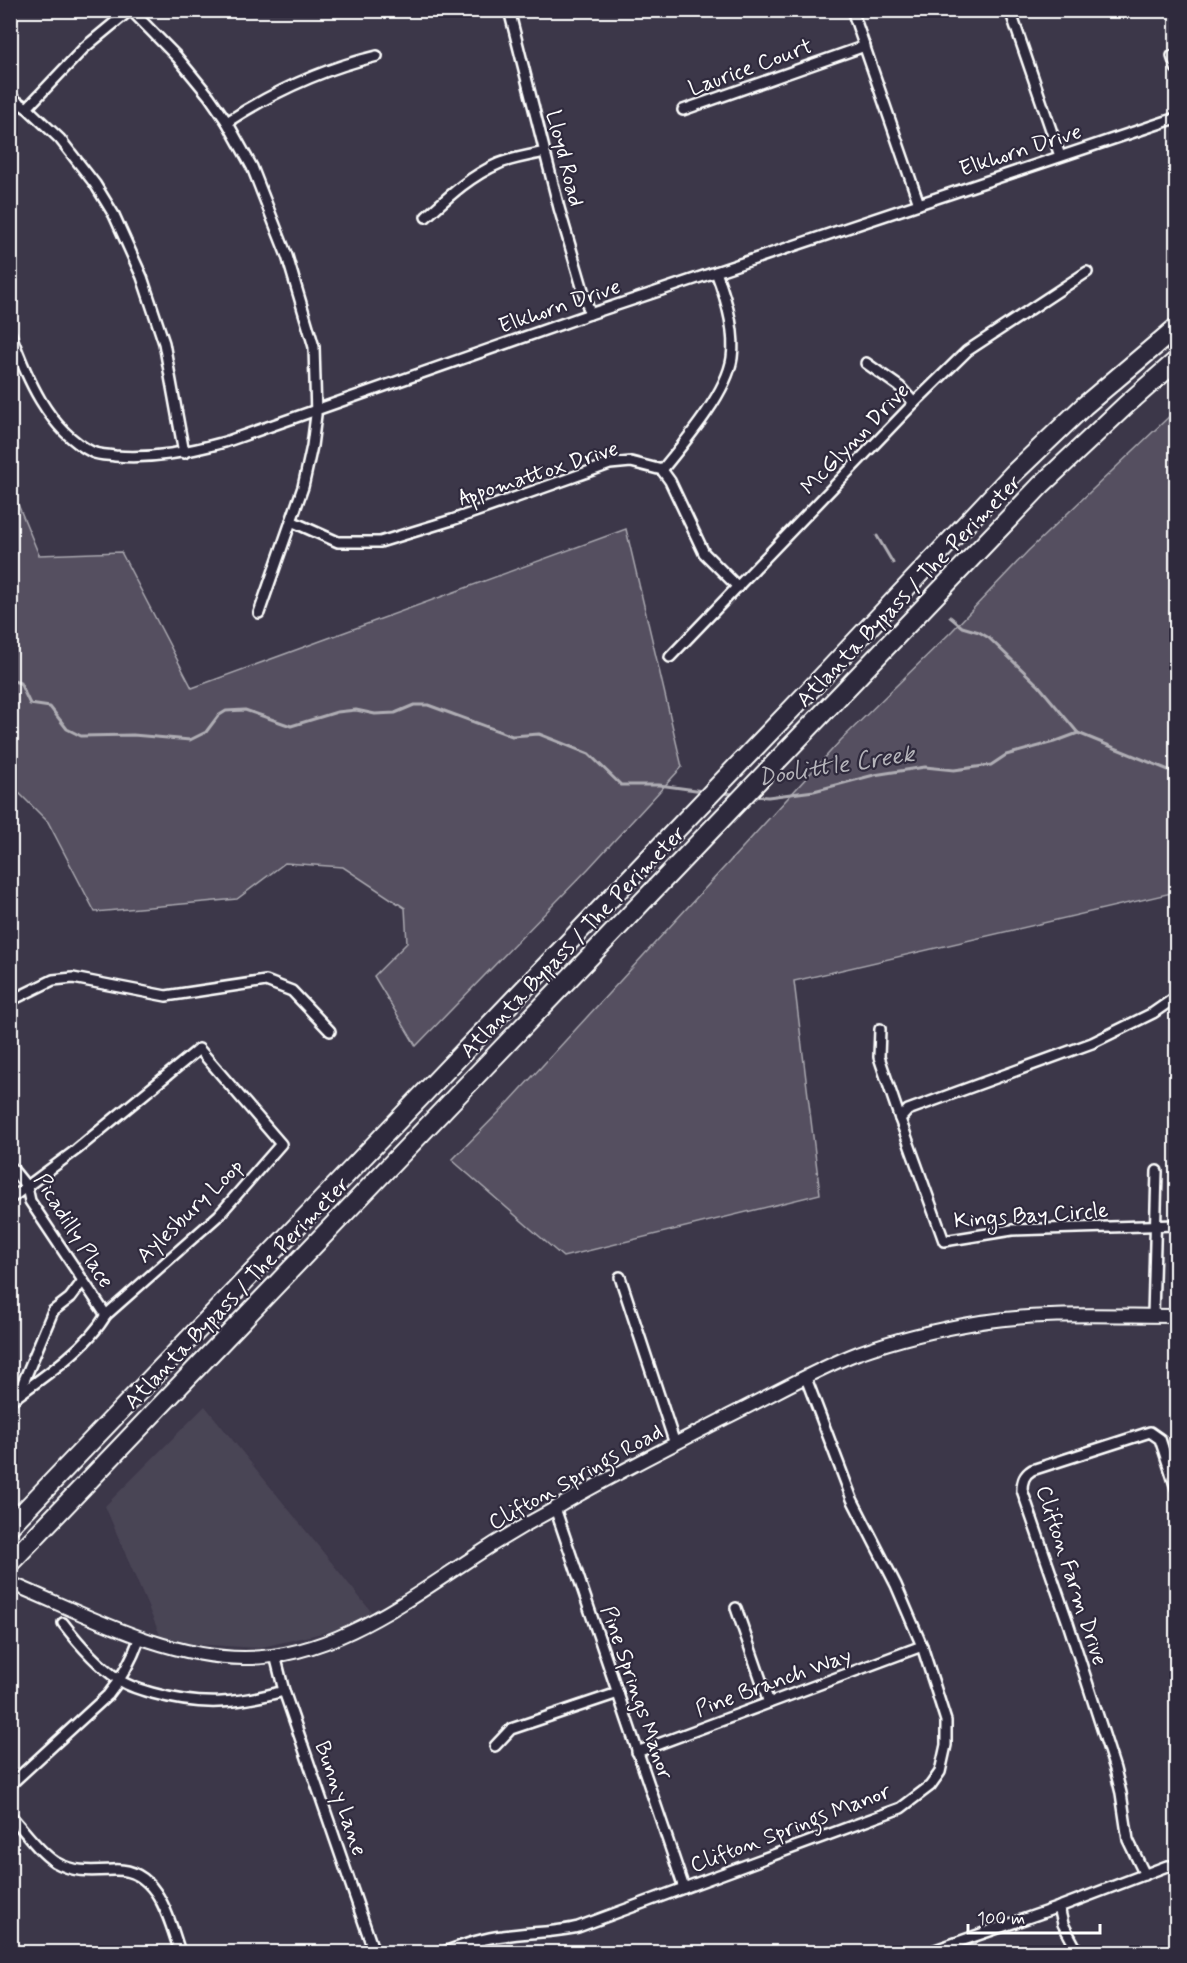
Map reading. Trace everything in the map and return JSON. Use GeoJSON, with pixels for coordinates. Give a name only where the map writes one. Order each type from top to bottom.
{"type":"FeatureCollection","features":[{"type":"Feature","properties":{"kind":"highway","name":"Atlanta Bypass / The Perimeter"},"geometry":{"type":"LineString","coordinates":[[10,1526],[734,770],[1014,473],[1084,406],[1176,328]]}},
{"type":"Feature","properties":{"kind":"highway","name":"Atlanta Bypass / The Perimeter"},"geometry":{"type":"LineString","coordinates":[[10,1563],[1041,485],[1176,361]]}},
{"type":"Feature","properties":{"kind":"street"},"geometry":{"type":"LineString","coordinates":[[27,108],[84,48],[130,10],[177,57],[227,122],[252,167],[303,304],[314,347],[315,411],[312,446],[303,487],[260,613]]}},
{"type":"Feature","properties":{"kind":"street","name":"Lloyd Road"},"geometry":{"type":"LineString","coordinates":[[509,10],[544,152],[590,314]]}},
{"type":"Feature","properties":{"kind":"street"},"geometry":{"type":"LineString","coordinates":[[852,10],[919,204]]}},
{"type":"Feature","properties":{"kind":"street"},"geometry":{"type":"LineString","coordinates":[[1010,10],[1060,156]]}},
{"type":"Feature","properties":{"kind":"street","name":"Laurice Court"},"geometry":{"type":"LineString","coordinates":[[683,111],[865,46]]}},
{"type":"Feature","properties":{"kind":"street"},"geometry":{"type":"LineString","coordinates":[[227,122],[251,106],[318,73],[376,56]]}},
{"type":"Feature","properties":{"kind":"street"},"geometry":{"type":"LineString","coordinates":[[1172,56],[1176,68]]}},
{"type":"Feature","properties":{"kind":"street"},"geometry":{"type":"LineString","coordinates":[[10,97],[27,108],[60,139],[95,184],[114,215],[142,277],[164,343],[184,453]]}},
{"type":"Feature","properties":{"kind":"street","name":"Elkhorn Drive"},"geometry":{"type":"LineString","coordinates":[[10,332],[38,395],[54,419],[74,440],[94,453],[132,457],[184,453],[225,442],[590,314],[1176,118]]}},
{"type":"Feature","properties":{"kind":"street"},"geometry":{"type":"LineString","coordinates":[[426,217],[453,192],[476,176],[500,164],[544,152]]}},
{"type":"Feature","properties":{"kind":"street"},"geometry":{"type":"LineString","coordinates":[[716,272],[724,294],[733,344],[729,370],[715,398],[662,470],[704,553],[738,587]]}},
{"type":"Feature","properties":{"kind":"street","name":"McGlynn Drive"},"geometry":{"type":"LineString","coordinates":[[670,657],[914,403],[968,351],[1087,272]]}},
{"type":"Feature","properties":{"kind":"street"},"geometry":{"type":"LineString","coordinates":[[866,363],[886,375],[914,403]]}},
{"type":"Feature","properties":{"kind":"street","name":"Appomattox Drive"},"geometry":{"type":"LineString","coordinates":[[291,521],[338,542],[381,542],[452,520],[610,464],[631,462],[662,470]]}},
{"type":"Feature","properties":{"kind":"street"},"geometry":{"type":"LineString","coordinates":[[10,1001],[53,980],[73,978],[166,996],[266,981],[292,991],[330,1031]]}},
{"type":"Feature","properties":{"kind":"street"},"geometry":{"type":"LineString","coordinates":[[900,1119],[908,1110],[1092,1043],[1153,1013],[1176,997]]}},
{"type":"Feature","properties":{"kind":"street","name":"Kings Bay Circle"},"geometry":{"type":"LineString","coordinates":[[880,1029],[879,1057],[944,1240],[1012,1230],[1176,1225]]}},
{"type":"Feature","properties":{"kind":"street","name":"Aylesbury Loop"},"geometry":{"type":"LineString","coordinates":[[10,1199],[76,1150],[199,1049],[281,1144],[219,1215],[106,1315],[99,1326],[54,1370],[14,1399]]}},
{"type":"Feature","properties":{"kind":"street","name":"Picadilly Place"},"geometry":{"type":"LineString","coordinates":[[10,1166],[27,1187],[30,1201],[106,1315]]}},
{"type":"Feature","properties":{"kind":"street"},"geometry":{"type":"LineString","coordinates":[[1153,1316],[1157,1171]]}},
{"type":"Feature","properties":{"kind":"street"},"geometry":{"type":"LineString","coordinates":[[620,1277],[675,1444]]}},
{"type":"Feature","properties":{"kind":"street"},"geometry":{"type":"LineString","coordinates":[[14,1399],[53,1311],[70,1298],[82,1282]]}},
{"type":"Feature","properties":{"kind":"street","name":"Clifton Springs Road"},"geometry":{"type":"LineString","coordinates":[[10,1583],[140,1637],[177,1648],[243,1658],[275,1655],[317,1645],[364,1626],[389,1613],[475,1556],[555,1508],[675,1444],[856,1354],[919,1335],[982,1322],[1049,1316],[1176,1316]]}},
{"type":"Feature","properties":{"kind":"street","name":"Clifton Springs Manor"},"geometry":{"type":"LineString","coordinates":[[444,1953],[472,1942],[502,1936],[562,1931],[578,1927],[901,1808],[930,1786],[940,1772],[944,1760],[947,1733],[942,1704],[922,1646],[896,1585],[852,1499],[806,1378]]}},
{"type":"Feature","properties":{"kind":"street","name":"Clifton Farm Drive"},"geometry":{"type":"LineString","coordinates":[[1145,1875],[1128,1840],[1115,1769],[1022,1490],[1022,1484],[1024,1478],[1032,1470],[1150,1432],[1160,1439],[1176,1488]]}},
{"type":"Feature","properties":{"kind":"street","name":"Pine Springs Manor"},"geometry":{"type":"LineString","coordinates":[[555,1508],[684,1888]]}},
{"type":"Feature","properties":{"kind":"street"},"geometry":{"type":"LineString","coordinates":[[736,1608],[769,1703]]}},
{"type":"Feature","properties":{"kind":"street"},"geometry":{"type":"LineString","coordinates":[[63,1623],[98,1664],[120,1681],[176,1700],[229,1703],[250,1700],[284,1690]]}},
{"type":"Feature","properties":{"kind":"street"},"geometry":{"type":"LineString","coordinates":[[10,1785],[108,1695],[120,1681],[132,1660],[140,1637]]}},
{"type":"Feature","properties":{"kind":"street","name":"Pine Branch Way"},"geometry":{"type":"LineString","coordinates":[[637,1752],[922,1646]]}},
{"type":"Feature","properties":{"kind":"street","name":"Bunny Lane"},"geometry":{"type":"LineString","coordinates":[[275,1655],[284,1690],[374,1953]]}},
{"type":"Feature","properties":{"kind":"street"},"geometry":{"type":"LineString","coordinates":[[495,1746],[511,1729],[618,1693]]}},
{"type":"Feature","properties":{"kind":"street"},"geometry":{"type":"LineString","coordinates":[[10,1815],[54,1861],[80,1871],[116,1870],[141,1877],[162,1901],[180,1953]]}},
{"type":"Feature","properties":{"kind":"street"},"geometry":{"type":"LineString","coordinates":[[929,1953],[1167,1866],[1176,1866]]}},
{"type":"Feature","properties":{"kind":"street"},"geometry":{"type":"LineString","coordinates":[[1059,1907],[1063,1924],[1078,1953]]}},
{"type":"Feature","properties":{"kind":"shaded area"},"geometry":{"type":"Polygon","coordinates":[[[1176,410],[1176,892],[794,981],[820,1194],[563,1257],[452,1160],[510,1101],[841,740],[952,631],[1028,551],[1176,410]]]}},
{"type":"Feature","properties":{"kind":"shaded area"},"geometry":{"type":"Polygon","coordinates":[[[10,485],[39,555],[121,552],[192,688],[626,529],[682,767],[588,869],[416,1046],[374,976],[407,943],[405,908],[343,867],[285,863],[237,899],[95,912],[48,822],[11,785],[10,485]]]}},
{"type":"Feature","properties":{"kind":"shaded area"},"geometry":{"type":"Polygon","coordinates":[[[205,1406],[378,1620],[258,1648],[163,1642],[105,1506],[205,1406]]]}},
{"type":"Feature","properties":{"kind":"waterway"},"geometry":{"type":"LineString","coordinates":[[877,536],[893,563]]}},
{"type":"Feature","properties":{"kind":"waterway"},"geometry":{"type":"LineString","coordinates":[[950,617],[962,627],[989,638],[1039,686],[1078,733]]}},
{"type":"Feature","properties":{"kind":"waterway","name":"Doolittle Creek"},"geometry":{"type":"LineString","coordinates":[[10,680],[20,683],[30,704],[50,707],[67,729],[81,736],[133,735],[190,740],[206,732],[218,716],[226,711],[245,710],[291,726],[337,712],[356,710],[375,714],[395,713],[414,705],[428,705],[512,736],[539,734],[589,754],[621,785],[659,785],[703,791]]}},
{"type":"Feature","properties":{"kind":"waterway","name":"Doolittle Creek"},"geometry":{"type":"LineString","coordinates":[[754,796],[768,797],[814,791],[874,775],[925,767],[954,770],[991,765],[1006,755],[1078,733],[1176,773]]}},
{"type":"Feature","properties":{"kind":"waterway","name":"Doolittle Creek"},"geometry":{"type":"LineString","coordinates":[[721,793],[736,794]]}}]}
